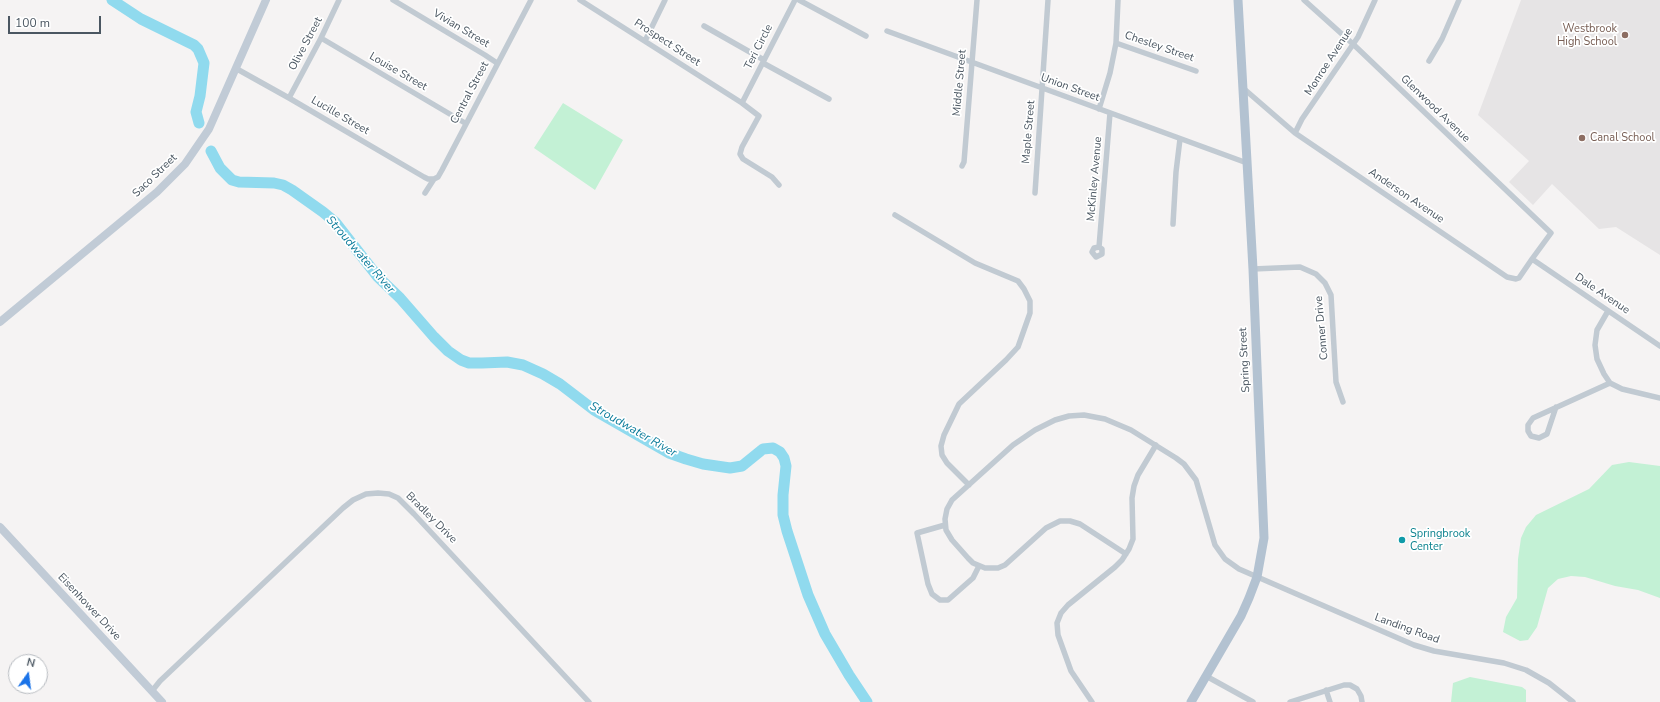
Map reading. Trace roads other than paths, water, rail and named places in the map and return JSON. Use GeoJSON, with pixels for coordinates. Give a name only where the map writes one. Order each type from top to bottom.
{"type":"FeatureCollection","features":[{"type":"Feature","properties":{"kind":"main road","name":"Saco Street"},"geometry":{"type":"LineString","coordinates":[[0,322],[157,192],[185,164],[209,129],[237,69],[266,0]]}},
{"type":"Feature","properties":{"kind":"main road","name":"Spring Street"},"geometry":{"type":"LineString","coordinates":[[1191,702],[1241,616],[1257,577],[1264,538],[1253,269],[1238,0]]}},
{"type":"Feature","properties":{"kind":"main road","name":"Eisenhower Drive"},"geometry":{"type":"LineString","coordinates":[[0,527],[162,702]]}},
{"type":"Feature","properties":{"kind":"street","name":"Olive Street"},"geometry":{"type":"LineString","coordinates":[[289,98],[322,38],[339,0]]}},
{"type":"Feature","properties":{"kind":"street","name":"Vivian Street"},"geometry":{"type":"LineString","coordinates":[[393,0],[485,54],[497,63]]}},
{"type":"Feature","properties":{"kind":"street","name":"Central Street"},"geometry":{"type":"LineString","coordinates":[[425,194],[434,179],[438,177],[465,123],[531,0]]}},
{"type":"Feature","properties":{"kind":"street","name":"Prospect Street"},"geometry":{"type":"LineString","coordinates":[[580,0],[742,103],[759,116],[742,147],[740,154],[744,159],[772,177],[779,185]]}},
{"type":"Feature","properties":{"kind":"street"},"geometry":{"type":"LineString","coordinates":[[645,41],[665,0]]}},
{"type":"Feature","properties":{"kind":"street","name":"Teri Circle"},"geometry":{"type":"LineString","coordinates":[[742,103],[795,0]]}},
{"type":"Feature","properties":{"kind":"street"},"geometry":{"type":"LineString","coordinates":[[799,0],[866,36]]}},
{"type":"Feature","properties":{"kind":"street","name":"Middle Street"},"geometry":{"type":"LineString","coordinates":[[962,166],[964,162],[977,0]]}},
{"type":"Feature","properties":{"kind":"street","name":"Maple Street"},"geometry":{"type":"LineString","coordinates":[[1035,193],[1048,0]]}},
{"type":"Feature","properties":{"kind":"street"},"geometry":{"type":"LineString","coordinates":[[1099,109],[1110,73],[1116,43],[1118,0]]}},
{"type":"Feature","properties":{"kind":"street","name":"Glenwood Avenue"},"geometry":{"type":"LineString","coordinates":[[1304,0],[1353,44],[1551,233]]}},
{"type":"Feature","properties":{"kind":"street","name":"Monroe Avenue"},"geometry":{"type":"LineString","coordinates":[[1295,133],[1302,119],[1363,28],[1375,0]]}},
{"type":"Feature","properties":{"kind":"street"},"geometry":{"type":"LineString","coordinates":[[1429,61],[1442,39],[1459,0]]}},
{"type":"Feature","properties":{"kind":"street"},"geometry":{"type":"LineString","coordinates":[[704,26],[763,62],[829,99]]}},
{"type":"Feature","properties":{"kind":"street","name":"Union Street"},"geometry":{"type":"LineString","coordinates":[[887,31],[1247,163]]}},
{"type":"Feature","properties":{"kind":"street","name":"Louise Street"},"geometry":{"type":"LineString","coordinates":[[322,38],[465,123]]}},
{"type":"Feature","properties":{"kind":"street","name":"Chesley Street"},"geometry":{"type":"LineString","coordinates":[[1116,43],[1196,71]]}},
{"type":"Feature","properties":{"kind":"street","name":"Lucille Street"},"geometry":{"type":"LineString","coordinates":[[237,69],[424,177],[434,179]]}},
{"type":"Feature","properties":{"kind":"street","name":"Anderson Avenue"},"geometry":{"type":"LineString","coordinates":[[1243,88],[1295,133],[1507,277],[1518,278],[1551,233]]}},
{"type":"Feature","properties":{"kind":"street","name":"McKinley Avenue"},"geometry":{"type":"LineString","coordinates":[[1099,247],[1110,113]]}},
{"type":"Feature","properties":{"kind":"street"},"geometry":{"type":"LineString","coordinates":[[1173,224],[1176,172],[1180,139]]}},
{"type":"Feature","properties":{"kind":"street"},"geometry":{"type":"LineString","coordinates":[[895,215],[975,263],[1018,282],[1024,289],[1030,301],[1030,313],[1018,347],[959,404],[944,435],[941,446],[942,455],[948,464],[968,485]]}},
{"type":"Feature","properties":{"kind":"street","name":"Dale Avenue"},"geometry":{"type":"LineString","coordinates":[[1532,259],[1660,346]]}},
{"type":"Feature","properties":{"kind":"street","name":"Conner Drive"},"geometry":{"type":"LineString","coordinates":[[1253,269],[1300,267],[1316,274],[1325,282],[1331,295],[1336,382],[1343,402]]}},
{"type":"Feature","properties":{"kind":"street"},"geometry":{"type":"LineString","coordinates":[[1608,310],[1597,330],[1595,345],[1600,366],[1610,383],[1627,390],[1660,398]]}},
{"type":"Feature","properties":{"kind":"street"},"geometry":{"type":"LineString","coordinates":[[1556,407],[1547,434],[1539,438],[1531,436],[1527,427],[1530,420],[1556,407],[1610,383]]}},
{"type":"Feature","properties":{"kind":"street","name":"Landing Road"},"geometry":{"type":"LineString","coordinates":[[945,525],[949,504],[1013,445],[1049,422],[1069,416],[1084,415],[1105,418],[1125,427],[1184,464],[1196,480],[1212,538],[1220,552],[1235,567],[1414,645],[1434,651],[1504,663],[1526,670],[1548,683],[1573,702]]}},
{"type":"Feature","properties":{"kind":"street"},"geometry":{"type":"LineString","coordinates":[[1092,702],[1071,671],[1058,635],[1057,623],[1061,613],[1068,605],[1115,568],[1126,554],[1132,539],[1132,498],[1134,486],[1138,475],[1156,446]]}},
{"type":"Feature","properties":{"kind":"street","name":"Bradley Drive"},"geometry":{"type":"LineString","coordinates":[[152,691],[160,681],[353,500],[366,494],[378,493],[389,494],[398,498],[589,702]]}},
{"type":"Feature","properties":{"kind":"street"},"geometry":{"type":"LineString","coordinates":[[979,566],[973,578],[948,600],[940,600],[932,594],[928,584],[917,533],[945,525],[952,540],[968,558],[979,566],[989,569],[1005,565],[1046,528],[1055,522],[1065,521],[1085,527],[1126,554]]}},
{"type":"Feature","properties":{"kind":"street"},"geometry":{"type":"LineString","coordinates":[[1206,676],[1253,702]]}},
{"type":"Feature","properties":{"kind":"street"},"geometry":{"type":"LineString","coordinates":[[1290,702],[1342,685],[1350,685],[1359,691],[1362,702]]}},
{"type":"Feature","properties":{"kind":"street"},"geometry":{"type":"LineString","coordinates":[[1326,690],[1330,702]]}},
{"type":"Feature","properties":{"kind":"waterway","name":"Stroudwater River"},"geometry":{"type":"LineString","coordinates":[[112,0],[141,19],[194,45],[198,49],[204,63],[200,96],[196,112],[199,123]]}},
{"type":"Feature","properties":{"kind":"waterway","name":"Stroudwater River"},"geometry":{"type":"LineString","coordinates":[[211,151],[220,168],[232,180],[239,182],[274,183],[283,185],[335,222],[378,277],[400,298],[434,337],[448,351],[461,360],[469,363],[507,362],[523,365],[560,384],[594,410],[669,453],[703,464],[730,468],[742,466],[763,449],[773,448],[780,452],[784,458],[786,466],[783,495],[783,515],[808,595],[825,634],[867,702]]}},
{"type":"Feature","properties":{"kind":"place","name":"Westbrook High School"},"geometry":{"type":"Point","coordinates":[1625,35]}},
{"type":"Feature","properties":{"kind":"place","name":"Canal School"},"geometry":{"type":"Point","coordinates":[1582,138]}},
{"type":"Feature","properties":{"kind":"place","name":"Springbrook Center"},"geometry":{"type":"Point","coordinates":[1402,540]}}]}
